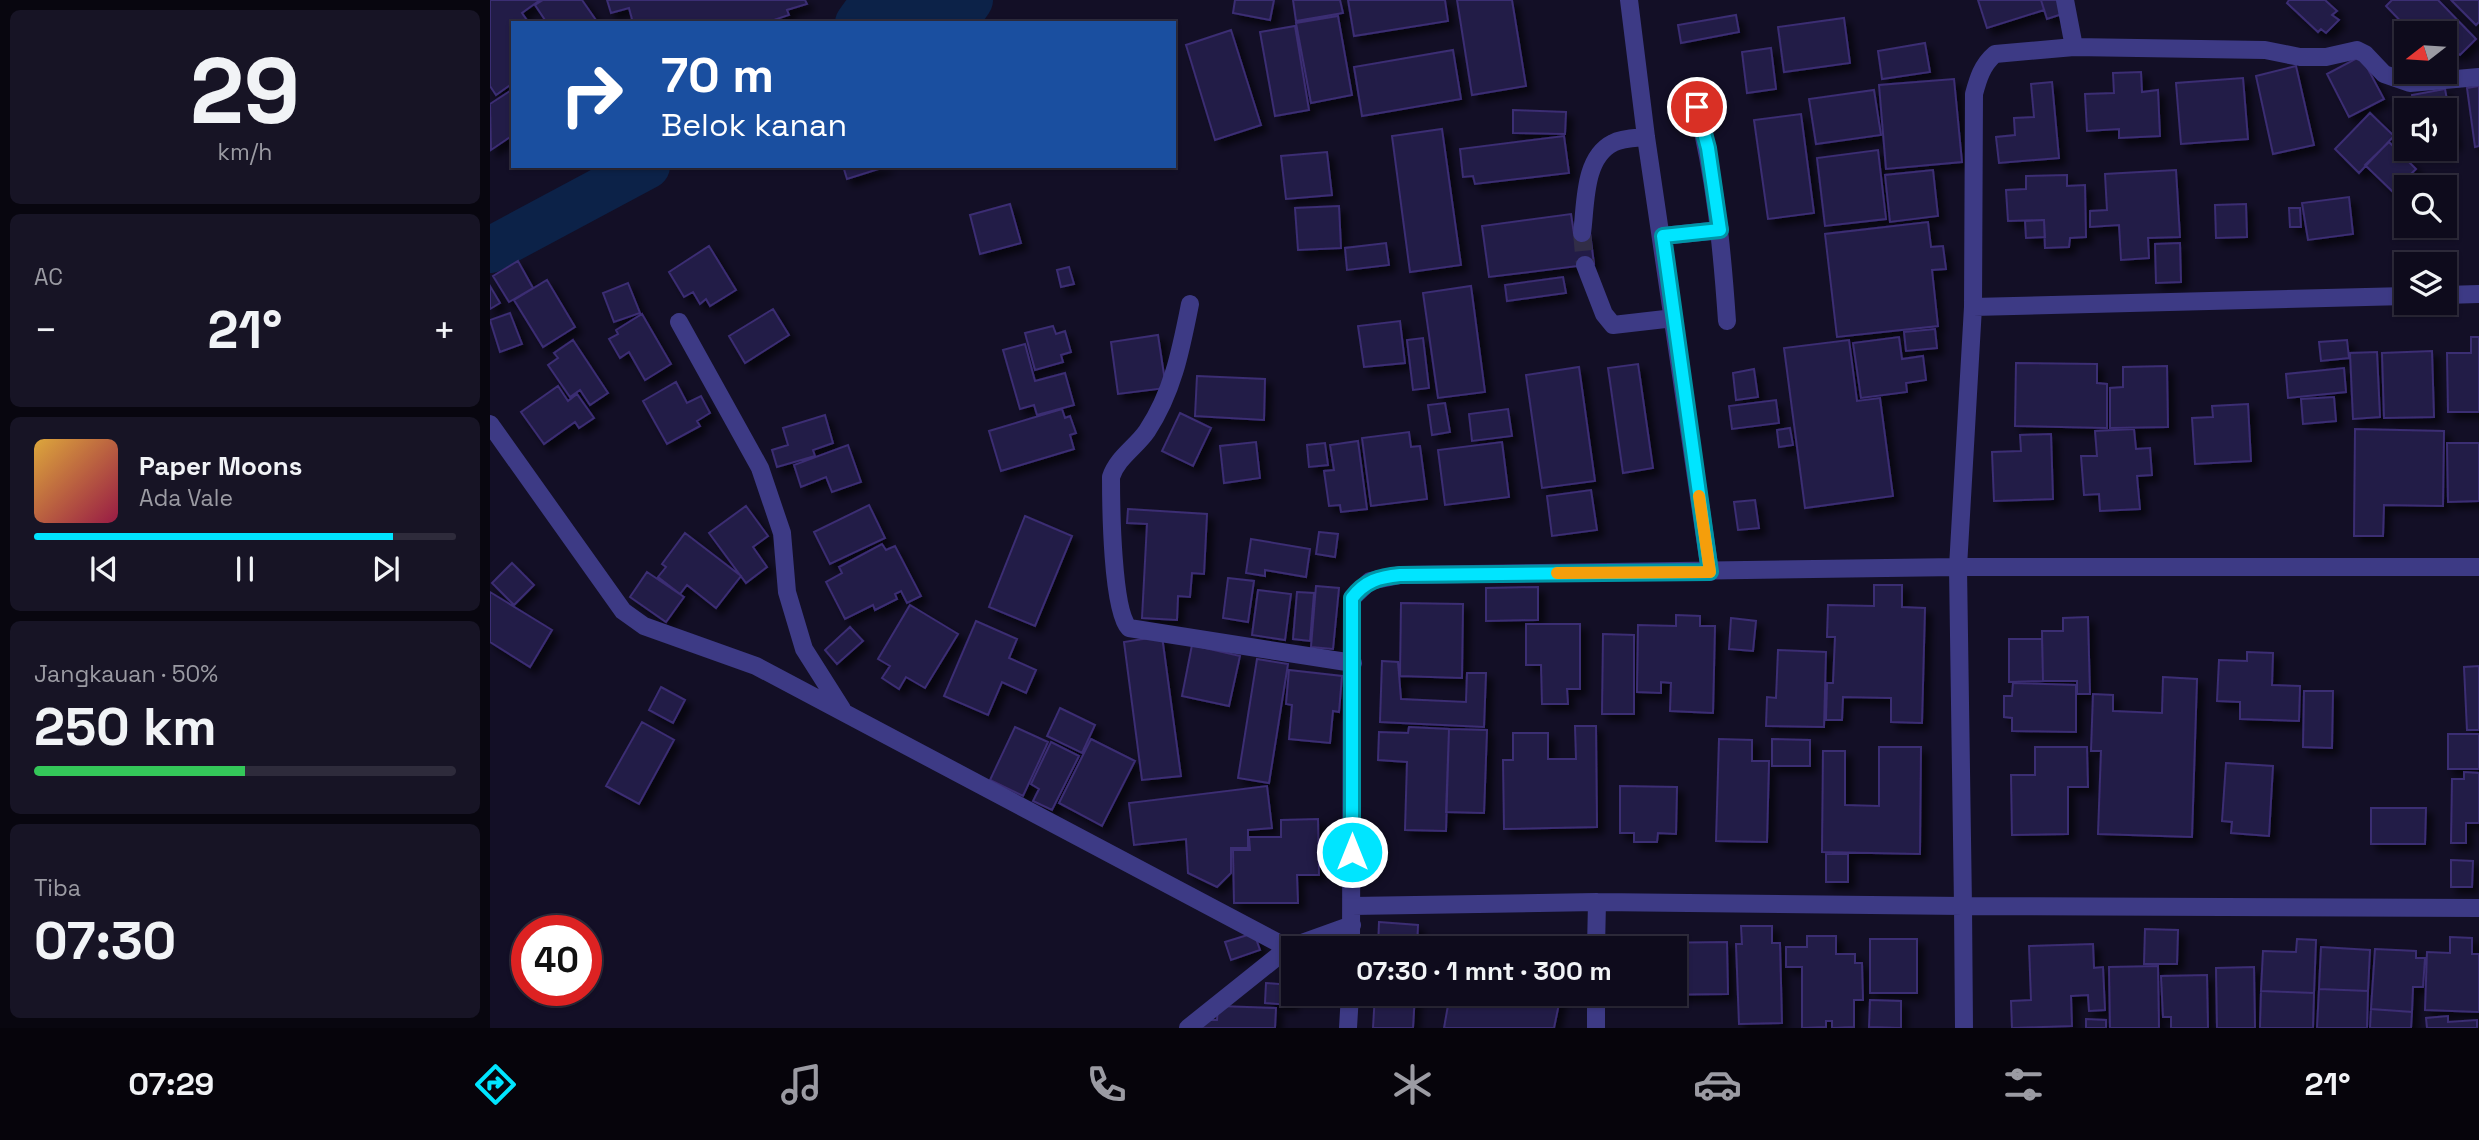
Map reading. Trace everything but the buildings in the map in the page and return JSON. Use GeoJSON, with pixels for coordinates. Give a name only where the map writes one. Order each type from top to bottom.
{"type":"FeatureCollection","features":[{"type":"Feature","properties":{"kind":"street"},"geometry":{"type":"LineString","coordinates":[[1629,0],[1646,137],[1663,236],[1710,572]]}},
{"type":"Feature","properties":{"kind":"street"},"geometry":{"type":"LineString","coordinates":[[2065,0],[2074,47]]}},
{"type":"Feature","properties":{"kind":"street"},"geometry":{"type":"LineString","coordinates":[[1964,1028],[1958,567],[1973,307],[1974,94],[1980,73],[1995,54],[2074,47],[2265,50],[2300,57],[2326,57],[2357,50],[2365,54],[2384,74],[2410,83],[2479,77]]}},
{"type":"Feature","properties":{"kind":"street"},"geometry":{"type":"LineString","coordinates":[[1697,107],[1708,148],[1720,230],[1727,321]]}},
{"type":"Feature","properties":{"kind":"street"},"geometry":{"type":"LineString","coordinates":[[1582,233],[1591,170],[1599,155],[1614,142],[1646,137]]}},
{"type":"Feature","properties":{"kind":"street"},"geometry":{"type":"LineString","coordinates":[[1663,236],[1720,230]]}},
{"type":"Feature","properties":{"kind":"street"},"geometry":{"type":"LineString","coordinates":[[1585,265],[1604,314],[1613,325],[1674,318]]}},
{"type":"Feature","properties":{"kind":"street"},"geometry":{"type":"LineString","coordinates":[[2457,295],[2479,294]]}},
{"type":"Feature","properties":{"kind":"street"},"geometry":{"type":"LineString","coordinates":[[1973,307],[2394,296]]}},
{"type":"Feature","properties":{"kind":"street"},"geometry":{"type":"LineString","coordinates":[[1190,303],[1177,370],[1166,399],[1146,433],[1120,461],[1111,477],[1118,597],[1124,622],[1129,628],[1181,638],[1353,663]]}},
{"type":"Feature","properties":{"kind":"street"},"geometry":{"type":"LineString","coordinates":[[679,322],[760,468],[782,533],[787,592],[804,649],[844,712]]}},
{"type":"Feature","properties":{"kind":"street"},"geometry":{"type":"LineString","coordinates":[[490,424],[623,611],[644,626],[756,666],[1281,944]]}},
{"type":"Feature","properties":{"kind":"street"},"geometry":{"type":"LineString","coordinates":[[1352,936],[1352,598],[1370,581],[1384,577],[1958,567],[2479,567]]}},
{"type":"Feature","properties":{"kind":"street"},"geometry":{"type":"LineString","coordinates":[[1352,906],[1597,902],[2479,908]]}},
{"type":"Feature","properties":{"kind":"street"},"geometry":{"type":"LineString","coordinates":[[1596,936],[1597,902]]}},
{"type":"Feature","properties":{"kind":"street"},"geometry":{"type":"LineString","coordinates":[[1322,936],[1352,925]]}},
{"type":"Feature","properties":{"kind":"street"},"geometry":{"type":"LineString","coordinates":[[1188,1028],[1281,954]]}},
{"type":"Feature","properties":{"kind":"street"},"geometry":{"type":"LineString","coordinates":[[1348,1028],[1349,1006]]}},
{"type":"Feature","properties":{"kind":"street"},"geometry":{"type":"LineString","coordinates":[[1596,1006],[1596,1028]]}},
{"type":"Feature","properties":{"kind":"waterway"},"geometry":{"type":"LineString","coordinates":[[859,21],[863,16],[904,9],[951,16],[963,10],[970,0]]}},
{"type":"Feature","properties":{"kind":"waterway"},"geometry":{"type":"LineString","coordinates":[[490,250],[643,168]]}},
{"type":"Feature","properties":{"kind":"tunnel"},"geometry":{"type":"LineString","coordinates":[[1582,233],[1585,265]]}},
{"type":"Feature","properties":{"kind":"slow traffic"},"geometry":{"type":"LineString","coordinates":[[1557,573],[1710,572],[1699,496]]}},
{"type":"Feature","properties":{"kind":"route"},"geometry":{"type":"LineString","coordinates":[[1352,852],[1352,598],[1359,589],[1370,581],[1400,575],[1710,572],[1663,236],[1720,230],[1708,148],[1697,107]]}}]}
